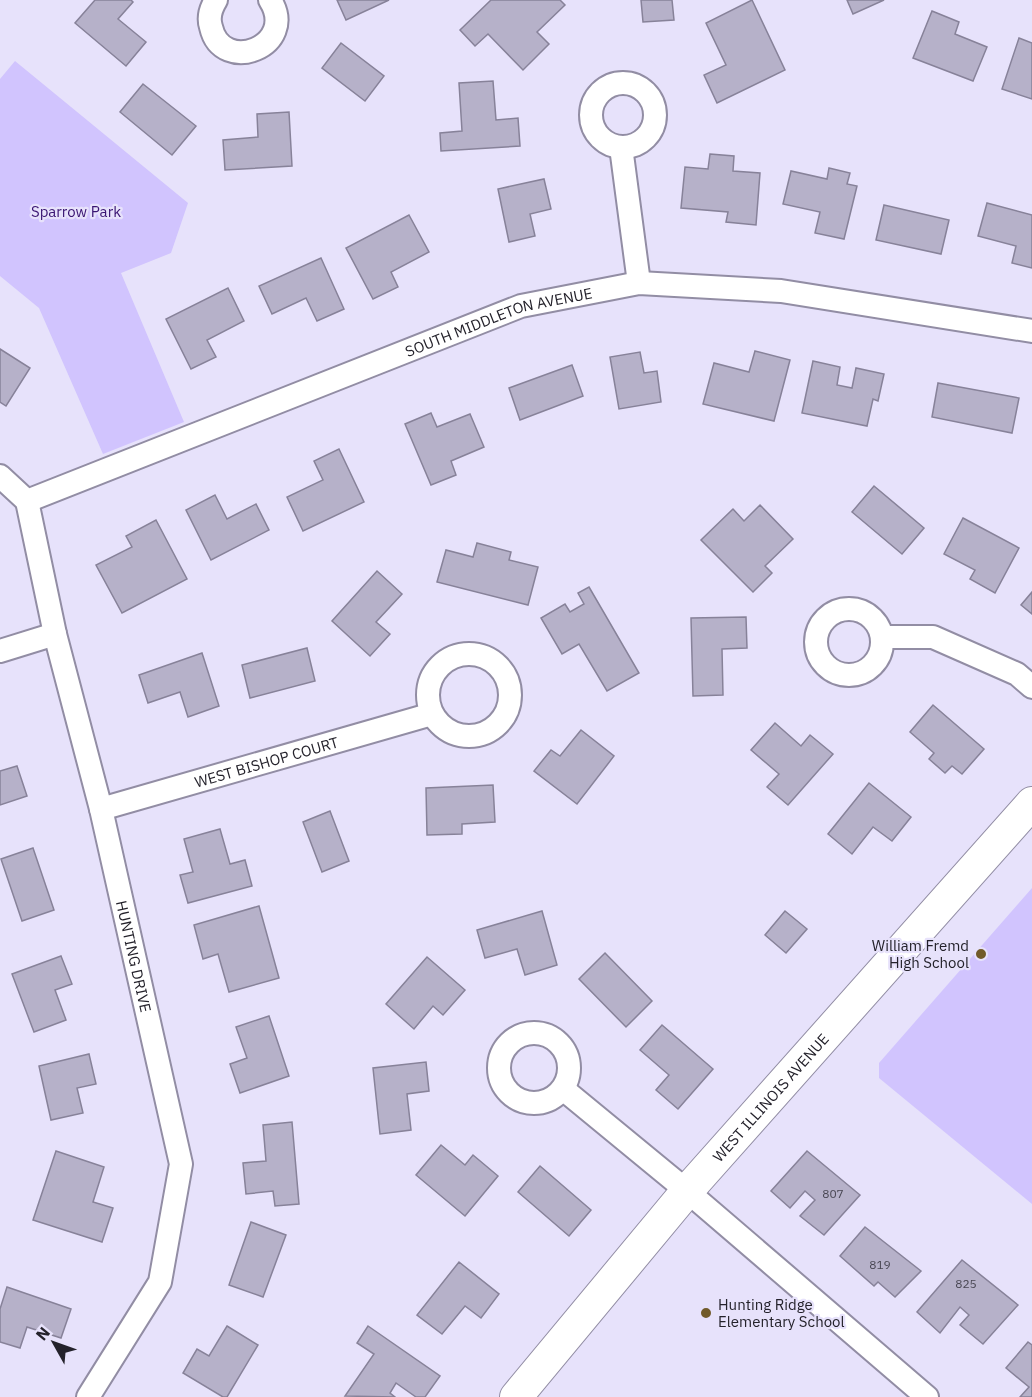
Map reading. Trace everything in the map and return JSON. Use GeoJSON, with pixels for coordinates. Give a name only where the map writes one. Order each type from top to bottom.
{"type":"FeatureCollection","features":[{"type":"Feature","properties":{"kind":"main road","name":"WEST ILLINOIS AVENUE"},"geometry":{"type":"LineString","coordinates":[[516,1397],[687,1191],[1032,803]]}},
{"type":"Feature","properties":{"kind":"street"},"geometry":{"type":"LineString","coordinates":[[216,0],[212,6],[209,22],[212,33],[225,48],[244,53],[258,50],[273,35],[276,18],[270,0]]}},
{"type":"Feature","properties":{"kind":"street"},"geometry":{"type":"LineString","coordinates":[[621,147],[639,283]]}},
{"type":"Feature","properties":{"kind":"street","name":"SOUTH MIDDLETON AVENUE"},"geometry":{"type":"LineString","coordinates":[[27,501],[521,306],[639,283],[781,291],[1032,331]]}},
{"type":"Feature","properties":{"kind":"street"},"geometry":{"type":"LineString","coordinates":[[0,476],[27,501]]}},
{"type":"Feature","properties":{"kind":"street","name":"HUNTING DRIVE"},"geometry":{"type":"LineString","coordinates":[[27,501],[55,634],[101,810],[181,1164],[160,1282],[88,1397]]}},
{"type":"Feature","properties":{"kind":"street"},"geometry":{"type":"LineString","coordinates":[[0,651],[55,634]]}},
{"type":"Feature","properties":{"kind":"street"},"geometry":{"type":"LineString","coordinates":[[882,637],[933,637],[1017,674],[1032,687]]}},
{"type":"Feature","properties":{"kind":"street","name":"WEST BISHOP COURT"},"geometry":{"type":"LineString","coordinates":[[101,810],[432,714]]}},
{"type":"Feature","properties":{"kind":"street"},"geometry":{"type":"LineString","coordinates":[[562,1089],[687,1191],[927,1397]]}},
{"type":"Feature","properties":{"kind":"green space","name":"Sparrow Park"},"geometry":{"type":"Polygon","coordinates":[[[15,61],[188,203],[171,253],[121,273],[184,422],[103,454],[39,308],[0,276],[0,79],[15,61]]]}},
{"type":"Feature","properties":{"kind":"green space"},"geometry":{"type":"Polygon","coordinates":[[[1032,888],[1032,1204],[879,1078],[879,1063],[1032,888]]]}},
{"type":"Feature","properties":{"kind":"building"},"geometry":{"type":"Polygon","coordinates":[[[95,0],[131,0],[133,2],[118,19],[146,42],[126,66],[75,23],[95,0]]]}},
{"type":"Feature","properties":{"kind":"building"},"geometry":{"type":"Polygon","coordinates":[[[337,0],[389,0],[346,20],[337,0]]]}},
{"type":"Feature","properties":{"kind":"building"},"geometry":{"type":"Polygon","coordinates":[[[491,0],[560,0],[565,5],[537,32],[549,44],[523,70],[488,34],[475,46],[460,30],[491,0]]]}},
{"type":"Feature","properties":{"kind":"building"},"geometry":{"type":"Polygon","coordinates":[[[641,0],[672,0],[674,20],[643,22],[641,0]]]}},
{"type":"Feature","properties":{"kind":"building"},"geometry":{"type":"Polygon","coordinates":[[[752,0],[785,70],[717,103],[704,75],[726,65],[706,23],[752,0]]]}},
{"type":"Feature","properties":{"kind":"building"},"geometry":{"type":"Polygon","coordinates":[[[847,0],[884,0],[853,14],[847,0]]]}},
{"type":"Feature","properties":{"kind":"building"},"geometry":{"type":"Polygon","coordinates":[[[932,11],[959,22],[955,34],[987,47],[973,81],[913,58],[932,11]]]}},
{"type":"Feature","properties":{"kind":"building"},"geometry":{"type":"Polygon","coordinates":[[[1019,38],[1032,43],[1032,99],[1002,89],[1019,38]]]}},
{"type":"Feature","properties":{"kind":"building"},"geometry":{"type":"Polygon","coordinates":[[[341,43],[384,76],[365,101],[322,68],[341,43]]]}},
{"type":"Feature","properties":{"kind":"building"},"geometry":{"type":"Polygon","coordinates":[[[493,81],[496,120],[518,118],[520,146],[441,151],[440,133],[462,131],[459,83],[493,81]]]}},
{"type":"Feature","properties":{"kind":"building"},"geometry":{"type":"Polygon","coordinates":[[[143,84],[196,126],[172,155],[120,112],[143,84]]]}},
{"type":"Feature","properties":{"kind":"building"},"geometry":{"type":"Polygon","coordinates":[[[289,112],[292,166],[225,170],[223,140],[258,137],[257,114],[289,112]]]}},
{"type":"Feature","properties":{"kind":"building"},"geometry":{"type":"Polygon","coordinates":[[[710,154],[734,156],[733,171],[760,173],[756,225],[726,222],[728,212],[681,208],[685,167],[708,169],[710,154]]]}},
{"type":"Feature","properties":{"kind":"building"},"geometry":{"type":"Polygon","coordinates":[[[829,168],[850,173],[847,184],[857,186],[844,239],[815,233],[820,212],[783,204],[791,171],[827,179],[829,168]]]}},
{"type":"Feature","properties":{"kind":"building"},"geometry":{"type":"Polygon","coordinates":[[[544,179],[551,209],[530,214],[535,236],[509,242],[498,189],[544,179]]]}},
{"type":"Feature","properties":{"kind":"building"},"geometry":{"type":"Polygon","coordinates":[[[987,203],[1032,215],[1032,268],[1012,263],[1016,246],[978,236],[987,203]]]}},
{"type":"Feature","properties":{"kind":"building"},"geometry":{"type":"Polygon","coordinates":[[[884,205],[949,220],[941,254],[876,240],[884,205]]]}},
{"type":"Feature","properties":{"kind":"building"},"geometry":{"type":"Polygon","coordinates":[[[409,215],[429,252],[391,272],[398,287],[373,299],[346,248],[409,215]]]}},
{"type":"Feature","properties":{"kind":"building"},"geometry":{"type":"Polygon","coordinates":[[[321,258],[344,309],[317,321],[306,298],[272,314],[259,286],[321,258]]]}},
{"type":"Feature","properties":{"kind":"building"},"geometry":{"type":"Polygon","coordinates":[[[228,288],[244,321],[207,340],[216,357],[191,369],[166,319],[228,288]]]}},
{"type":"Feature","properties":{"kind":"building"},"geometry":{"type":"Polygon","coordinates":[[[0,349],[30,368],[6,406],[0,402],[0,349]]]}},
{"type":"Feature","properties":{"kind":"building"},"geometry":{"type":"Polygon","coordinates":[[[755,351],[790,360],[774,421],[703,404],[714,363],[749,372],[755,351]]]}},
{"type":"Feature","properties":{"kind":"building"},"geometry":{"type":"Polygon","coordinates":[[[640,352],[644,373],[657,371],[661,402],[619,409],[610,357],[640,352]]]}},
{"type":"Feature","properties":{"kind":"building"},"geometry":{"type":"Polygon","coordinates":[[[813,361],[840,367],[837,385],[852,388],[856,368],[884,374],[878,401],[873,399],[867,426],[802,413],[813,361]]]}},
{"type":"Feature","properties":{"kind":"building"},"geometry":{"type":"Polygon","coordinates":[[[572,365],[583,396],[520,420],[509,388],[572,365]]]}},
{"type":"Feature","properties":{"kind":"building"},"geometry":{"type":"Polygon","coordinates":[[[938,383],[1019,398],[1012,433],[932,417],[938,383]]]}},
{"type":"Feature","properties":{"kind":"building"},"geometry":{"type":"Polygon","coordinates":[[[431,413],[437,427],[470,414],[484,447],[451,461],[456,475],[431,485],[405,424],[431,413]]]}},
{"type":"Feature","properties":{"kind":"building"},"geometry":{"type":"Polygon","coordinates":[[[339,449],[364,502],[303,531],[287,497],[323,480],[314,461],[339,449]]]}},
{"type":"Feature","properties":{"kind":"building"},"geometry":{"type":"Polygon","coordinates":[[[874,486],[924,528],[902,554],[852,512],[874,486]]]}},
{"type":"Feature","properties":{"kind":"building"},"geometry":{"type":"Polygon","coordinates":[[[215,495],[227,519],[256,504],[269,530],[211,560],[186,510],[215,495]]]}},
{"type":"Feature","properties":{"kind":"building"},"geometry":{"type":"Polygon","coordinates":[[[760,505],[793,539],[765,566],[772,573],[753,592],[701,540],[733,509],[744,521],[760,505]]]}},
{"type":"Feature","properties":{"kind":"building"},"geometry":{"type":"Polygon","coordinates":[[[963,518],[1019,548],[995,593],[970,579],[975,570],[944,554],[963,518]]]}},
{"type":"Feature","properties":{"kind":"building"},"geometry":{"type":"Polygon","coordinates":[[[156,520],[187,579],[122,613],[96,565],[132,547],[126,536],[156,520]]]}},
{"type":"Feature","properties":{"kind":"building"},"geometry":{"type":"Polygon","coordinates":[[[477,543],[511,552],[509,560],[538,567],[528,605],[437,582],[446,550],[473,557],[477,543]]]}},
{"type":"Feature","properties":{"kind":"building"},"geometry":{"type":"Polygon","coordinates":[[[377,571],[402,594],[376,622],[390,634],[370,656],[332,621],[377,571]]]}},
{"type":"Feature","properties":{"kind":"building"},"geometry":{"type":"Polygon","coordinates":[[[589,587],[639,673],[607,691],[579,644],[562,654],[541,618],[565,604],[570,612],[584,604],[578,593],[589,587]]]}},
{"type":"Feature","properties":{"kind":"building"},"geometry":{"type":"Polygon","coordinates":[[[1032,592],[1032,614],[1021,605],[1032,592]]]}},
{"type":"Feature","properties":{"kind":"building"},"geometry":{"type":"Polygon","coordinates":[[[746,617],[747,648],[722,649],[723,695],[693,696],[691,618],[746,617]]]}},
{"type":"Feature","properties":{"kind":"building"},"geometry":{"type":"Polygon","coordinates":[[[307,648],[315,681],[250,698],[242,665],[307,648]]]}},
{"type":"Feature","properties":{"kind":"building"},"geometry":{"type":"Polygon","coordinates":[[[202,653],[219,706],[188,717],[180,692],[148,703],[139,675],[202,653]]]}},
{"type":"Feature","properties":{"kind":"building"},"geometry":{"type":"Polygon","coordinates":[[[933,705],[984,749],[962,774],[952,766],[945,773],[929,759],[934,753],[910,732],[933,705]]]}},
{"type":"Feature","properties":{"kind":"building"},"geometry":{"type":"Polygon","coordinates":[[[775,723],[801,746],[810,735],[833,754],[788,805],[767,787],[779,774],[751,750],[775,723]]]}},
{"type":"Feature","properties":{"kind":"building"},"geometry":{"type":"Polygon","coordinates":[[[581,730],[614,756],[577,804],[534,771],[551,750],[560,756],[581,730]]]}},
{"type":"Feature","properties":{"kind":"building"},"geometry":{"type":"Polygon","coordinates":[[[17,766],[27,796],[0,805],[0,771],[17,766]]]}},
{"type":"Feature","properties":{"kind":"building"},"geometry":{"type":"Polygon","coordinates":[[[869,783],[911,817],[892,841],[873,827],[852,854],[828,834],[869,783]]]}},
{"type":"Feature","properties":{"kind":"building"},"geometry":{"type":"Polygon","coordinates":[[[493,785],[495,822],[462,824],[462,834],[427,835],[426,788],[493,785]]]}},
{"type":"Feature","properties":{"kind":"building"},"geometry":{"type":"Polygon","coordinates":[[[330,811],[349,861],[322,872],[303,822],[330,811]]]}},
{"type":"Feature","properties":{"kind":"building"},"geometry":{"type":"Polygon","coordinates":[[[220,829],[230,864],[245,860],[252,886],[188,903],[180,875],[193,872],[184,839],[220,829]]]}},
{"type":"Feature","properties":{"kind":"building"},"geometry":{"type":"Polygon","coordinates":[[[33,848],[54,910],[22,921],[1,859],[33,848]]]}},
{"type":"Feature","properties":{"kind":"building"},"geometry":{"type":"Polygon","coordinates":[[[259,906],[279,978],[229,992],[218,954],[203,959],[194,925],[259,906]]]}},
{"type":"Feature","properties":{"kind":"building"},"geometry":{"type":"Polygon","coordinates":[[[542,911],[557,965],[525,975],[517,949],[485,958],[477,930],[542,911]]]}},
{"type":"Feature","properties":{"kind":"building"},"geometry":{"type":"Polygon","coordinates":[[[785,911],[807,929],[786,953],[765,935],[785,911]]]}},
{"type":"Feature","properties":{"kind":"building"},"geometry":{"type":"Polygon","coordinates":[[[605,953],[652,1001],[626,1027],[579,979],[605,953]]]}},
{"type":"Feature","properties":{"kind":"building"},"geometry":{"type":"Polygon","coordinates":[[[61,956],[72,984],[55,990],[66,1020],[34,1032],[12,974],[61,956]]]}},
{"type":"Feature","properties":{"kind":"building"},"geometry":{"type":"Polygon","coordinates":[[[427,957],[465,990],[443,1015],[433,1006],[414,1029],[386,1004],[427,957]]]}},
{"type":"Feature","properties":{"kind":"building"},"geometry":{"type":"Polygon","coordinates":[[[269,1016],[289,1076],[240,1093],[230,1064],[247,1058],[236,1027],[269,1016]]]}},
{"type":"Feature","properties":{"kind":"building"},"geometry":{"type":"Polygon","coordinates":[[[662,1025],[713,1069],[678,1109],[656,1090],[669,1075],[640,1050],[662,1025]]]}},
{"type":"Feature","properties":{"kind":"building"},"geometry":{"type":"Polygon","coordinates":[[[89,1054],[96,1084],[77,1088],[83,1113],[51,1120],[39,1066],[89,1054]]]}},
{"type":"Feature","properties":{"kind":"building"},"geometry":{"type":"Polygon","coordinates":[[[426,1062],[429,1091],[407,1094],[411,1130],[380,1134],[373,1068],[426,1062]]]}},
{"type":"Feature","properties":{"kind":"building"},"geometry":{"type":"Polygon","coordinates":[[[292,1122],[299,1204],[275,1206],[273,1191],[246,1194],[243,1163],[266,1161],[263,1125],[292,1122]]]}},
{"type":"Feature","properties":{"kind":"building"},"geometry":{"type":"Polygon","coordinates":[[[441,1145],[465,1165],[473,1155],[498,1176],[465,1216],[416,1175],[441,1145]]]}},
{"type":"Feature","properties":{"kind":"building"},"geometry":{"type":"Polygon","coordinates":[[[56,1151],[104,1167],[93,1202],[113,1208],[102,1242],[33,1220],[56,1151]]]}},
{"type":"Feature","properties":{"kind":"building"},"geometry":{"type":"Polygon","coordinates":[[[807,1151],[860,1195],[824,1235],[800,1216],[815,1200],[805,1191],[790,1208],[771,1191],[807,1151]]]}},
{"type":"Feature","properties":{"kind":"building"},"geometry":{"type":"Polygon","coordinates":[[[540,1166],[591,1210],[569,1236],[518,1192],[540,1166]]]}},
{"type":"Feature","properties":{"kind":"building"},"geometry":{"type":"Polygon","coordinates":[[[251,1222],[286,1235],[263,1297],[229,1285],[251,1222]]]}},
{"type":"Feature","properties":{"kind":"building"},"geometry":{"type":"Polygon","coordinates":[[[865,1227],[921,1271],[895,1297],[878,1282],[874,1286],[840,1256],[865,1227]]]}},
{"type":"Feature","properties":{"kind":"building"},"geometry":{"type":"Polygon","coordinates":[[[962,1260],[1018,1305],[983,1344],[960,1325],[969,1315],[960,1307],[940,1333],[917,1312],[962,1260]]]}},
{"type":"Feature","properties":{"kind":"building"},"geometry":{"type":"Polygon","coordinates":[[[459,1262],[499,1294],[481,1318],[465,1306],[442,1334],[417,1315],[459,1262]]]}},
{"type":"Feature","properties":{"kind":"building"},"geometry":{"type":"Polygon","coordinates":[[[7,1287],[71,1309],[61,1338],[27,1327],[20,1348],[0,1342],[0,1309],[7,1287]]]}},
{"type":"Feature","properties":{"kind":"building"},"geometry":{"type":"Polygon","coordinates":[[[227,1326],[258,1345],[227,1397],[223,1397],[183,1373],[197,1349],[209,1356],[227,1326]]]}},
{"type":"Feature","properties":{"kind":"building"},"geometry":{"type":"Polygon","coordinates":[[[368,1326],[440,1376],[425,1397],[416,1397],[396,1383],[390,1393],[395,1397],[345,1396],[374,1354],[357,1343],[368,1326]]]}},
{"type":"Feature","properties":{"kind":"building"},"geometry":{"type":"Polygon","coordinates":[[[1028,1342],[1032,1345],[1032,1397],[1020,1397],[1029,1387],[1006,1368],[1028,1342]]]}},
{"type":"Feature","properties":{"kind":"place","name":"William Fremd High School"},"geometry":{"type":"Point","coordinates":[981,954]}},
{"type":"Feature","properties":{"kind":"place","name":"Hunting Ridge Elementary School"},"geometry":{"type":"Point","coordinates":[706,1313]}}]}
